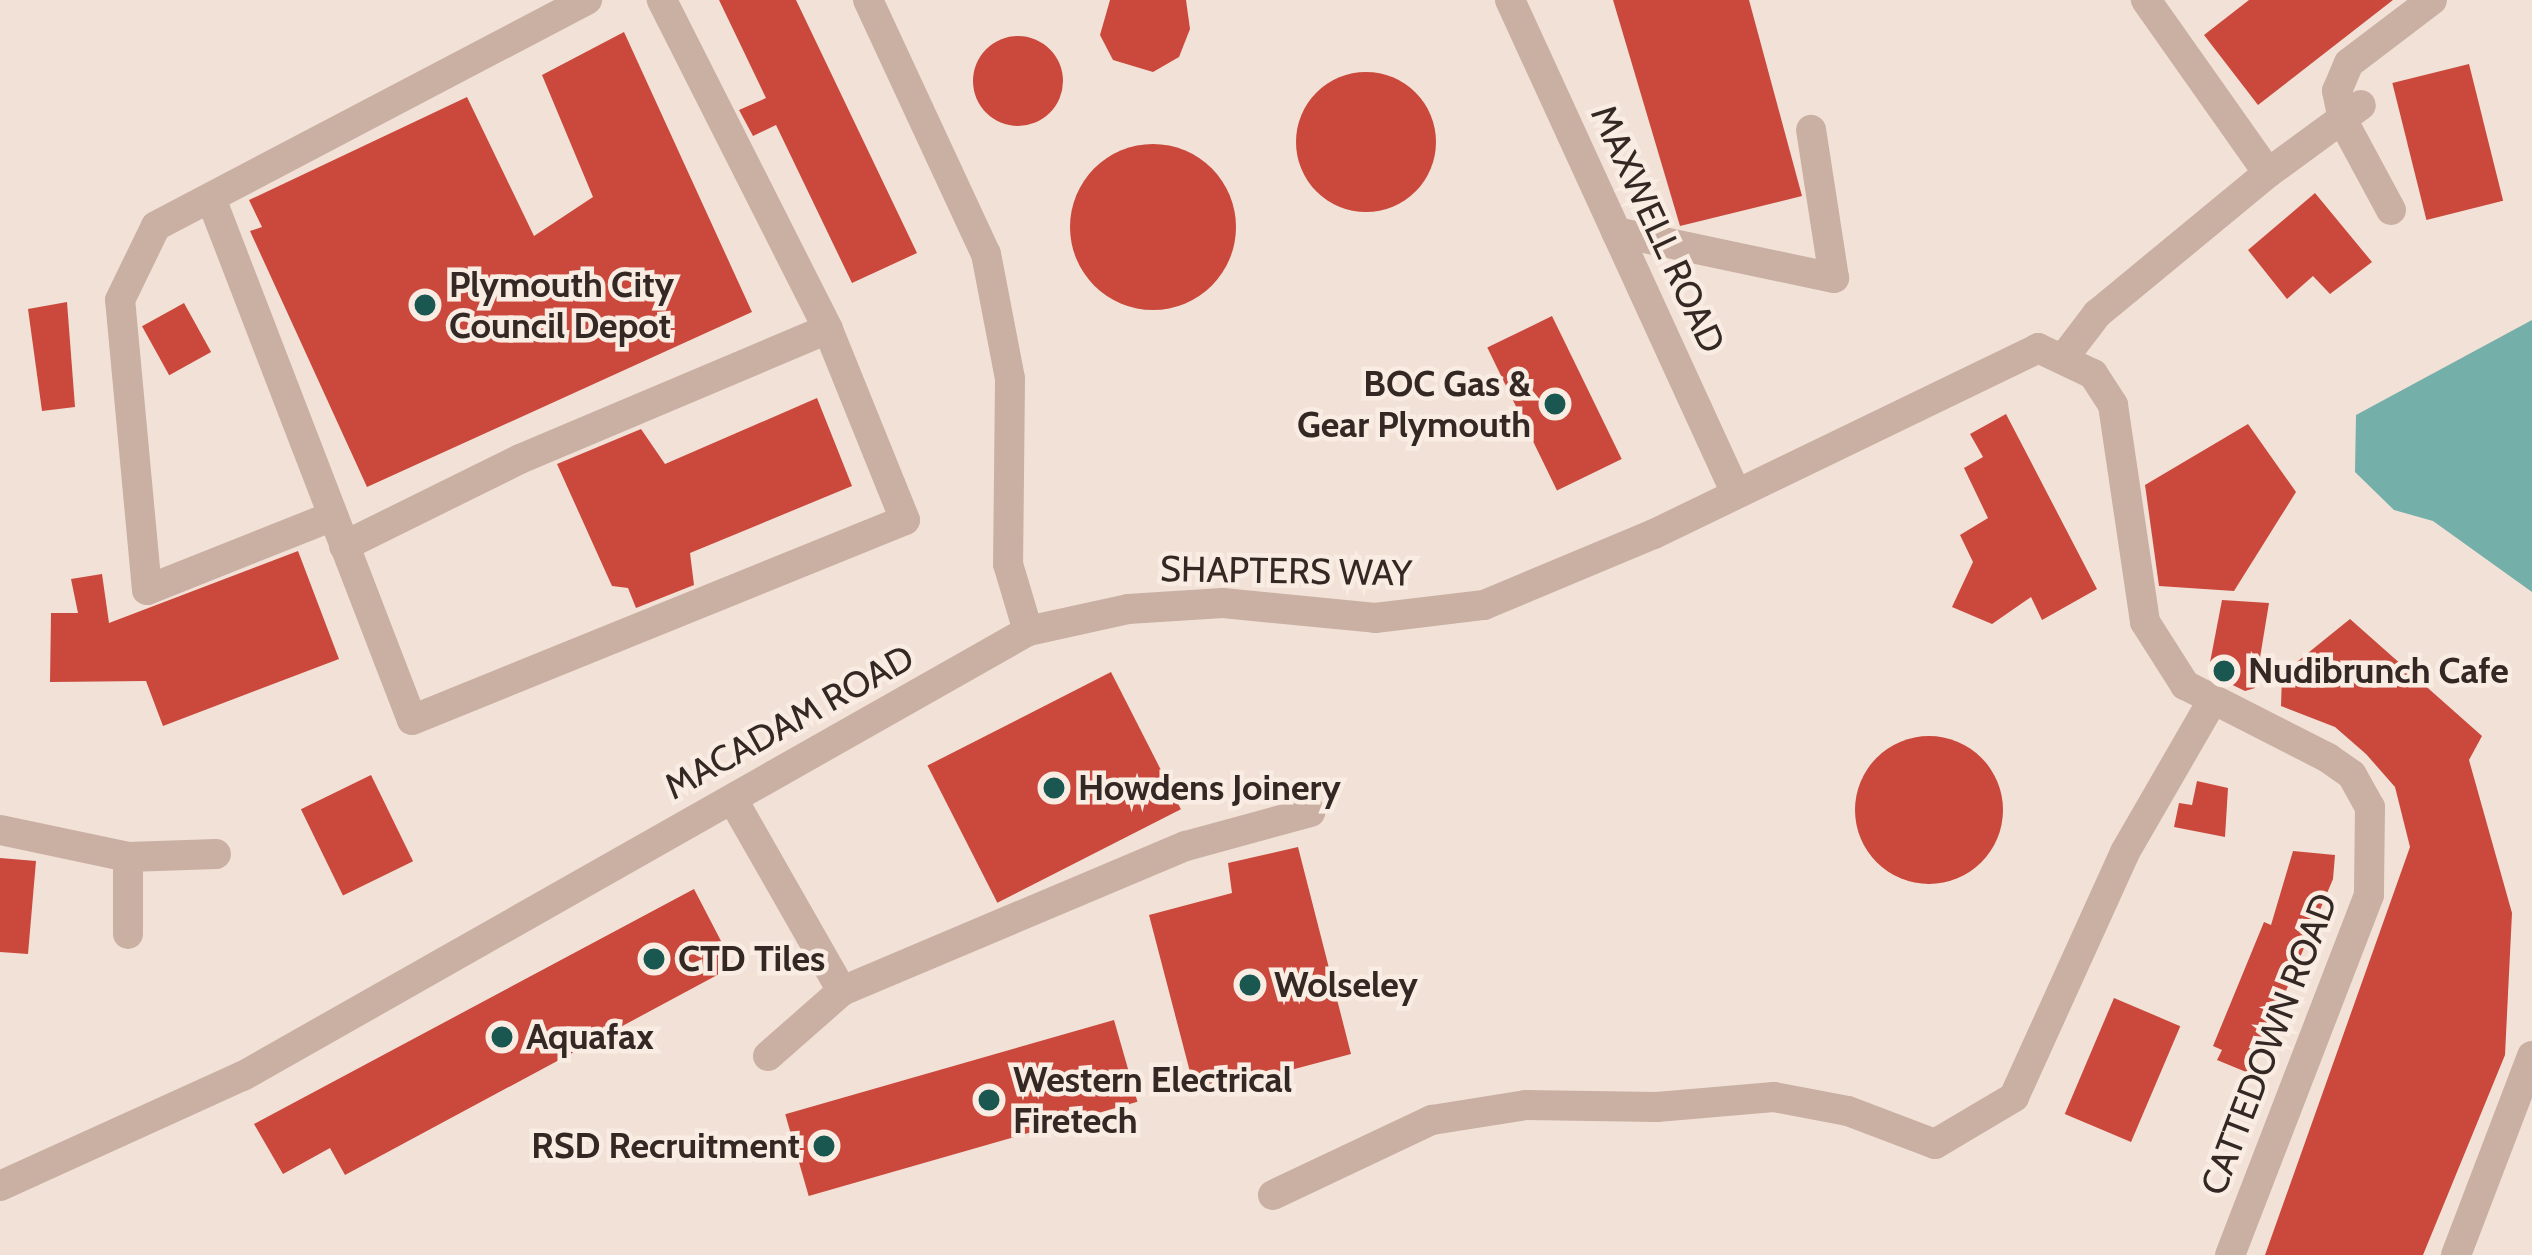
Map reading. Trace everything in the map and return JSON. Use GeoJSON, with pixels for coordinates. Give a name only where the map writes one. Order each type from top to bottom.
{"type":"FeatureCollection","features":[{"type":"Feature","properties":{"kind":"street"},"geometry":{"type":"LineString","coordinates":[[333,516],[147,590],[120,300],[156,226],[212,201],[587,0]]}},
{"type":"Feature","properties":{"kind":"street"},"geometry":{"type":"LineString","coordinates":[[212,201],[412,720],[904,520],[828,329],[662,0]]}},
{"type":"Feature","properties":{"kind":"street"},"geometry":{"type":"LineString","coordinates":[[868,0],[986,254],[1010,379],[1008,564],[1028,631]]}},
{"type":"Feature","properties":{"kind":"street","name":"MAXWELL ROAD"},"geometry":{"type":"LineString","coordinates":[[1510,0],[1736,491]]}},
{"type":"Feature","properties":{"kind":"street"},"geometry":{"type":"LineString","coordinates":[[2146,0],[2268,173]]}},
{"type":"Feature","properties":{"kind":"street"},"geometry":{"type":"LineString","coordinates":[[2391,210],[2344,121],[2337,91],[2348,64],[2432,0]]}},
{"type":"Feature","properties":{"kind":"street"},"geometry":{"type":"LineString","coordinates":[[1736,491],[1999,361],[2038,348],[2065,356],[2097,314],[2268,173],[2344,121]]}},
{"type":"Feature","properties":{"kind":"street"},"geometry":{"type":"LineString","coordinates":[[1616,232],[1834,278],[1810,130]]}},
{"type":"Feature","properties":{"kind":"street"},"geometry":{"type":"LineString","coordinates":[[344,546],[520,459],[828,329]]}},
{"type":"Feature","properties":{"kind":"street","name":"CATTEDOWN ROAD"},"geometry":{"type":"LineString","coordinates":[[2065,356],[2093,374],[2113,405],[2145,622],[2185,685],[2352,775],[2370,807],[2375,847],[2369,896],[2230,1255]]}},
{"type":"Feature","properties":{"kind":"street","name":"SHAPTERS WAY"},"geometry":{"type":"LineString","coordinates":[[1028,631],[1128,609],[1223,603],[1376,618],[1484,605],[1736,491]]}},
{"type":"Feature","properties":{"kind":"street","name":"MACADAM ROAD"},"geometry":{"type":"LineString","coordinates":[[0,1186],[243,1076],[1028,631]]}},
{"type":"Feature","properties":{"kind":"street"},"geometry":{"type":"LineString","coordinates":[[1273,1195],[1432,1120],[1526,1105],[1657,1107],[1774,1097],[1848,1111],[1935,1144],[2014,1097],[2125,852],[2211,703]]}},
{"type":"Feature","properties":{"kind":"street"},"geometry":{"type":"LineString","coordinates":[[733,800],[842,991]]}},
{"type":"Feature","properties":{"kind":"street"},"geometry":{"type":"LineString","coordinates":[[768,1056],[842,991],[1186,846],[1310,812]]}},
{"type":"Feature","properties":{"kind":"street"},"geometry":{"type":"LineString","coordinates":[[13,832],[128,857],[216,854]]}},
{"type":"Feature","properties":{"kind":"street"},"geometry":{"type":"LineString","coordinates":[[128,857],[128,934]]}},
{"type":"Feature","properties":{"kind":"street"},"geometry":{"type":"LineString","coordinates":[[2456,1255],[2532,1056]]}},
{"type":"Feature","properties":{"kind":"water"},"geometry":{"type":"Polygon","coordinates":[[[2532,320],[2532,592],[2433,521],[2394,510],[2355,472],[2356,415],[2532,320]]]}},
{"type":"Feature","properties":{"kind":"building"},"geometry":{"type":"Polygon","coordinates":[[[719,0],[796,0],[917,253],[852,283],[776,125],[753,136],[739,110],[766,98],[719,0]]]}},
{"type":"Feature","properties":{"kind":"building"},"geometry":{"type":"Polygon","coordinates":[[[1110,0],[1186,0],[1190,29],[1179,57],[1153,72],[1113,60],[1100,35],[1110,0]]]}},
{"type":"Feature","properties":{"kind":"building"},"geometry":{"type":"Polygon","coordinates":[[[1613,0],[1749,0],[1802,196],[1680,226],[1613,0]]]}},
{"type":"Feature","properties":{"kind":"building"},"geometry":{"type":"Polygon","coordinates":[[[2249,0],[2393,0],[2258,105],[2204,35],[2249,0]]]}},
{"type":"Feature","properties":{"kind":"building","name":"Plymouth City Council Depot"},"geometry":{"type":"Polygon","coordinates":[[[624,32],[752,312],[367,487],[250,231],[262,227],[249,200],[467,97],[534,236],[593,197],[542,75],[624,32]]]}},
{"type":"Feature","properties":{"kind":"building"},"geometry":{"type":"Polygon","coordinates":[[[1018,36],[1050,49],[1063,81],[1050,113],[1018,126],[986,113],[973,81],[986,49],[1018,36]]]}},
{"type":"Feature","properties":{"kind":"building"},"geometry":{"type":"Polygon","coordinates":[[[2469,64],[2503,201],[2426,220],[2392,83],[2469,64]]]}},
{"type":"Feature","properties":{"kind":"building"},"geometry":{"type":"Polygon","coordinates":[[[1366,72],[1393,77],[1416,92],[1431,115],[1436,142],[1431,169],[1416,192],[1393,207],[1366,212],[1339,207],[1316,192],[1301,169],[1296,142],[1301,115],[1316,92],[1339,77],[1366,72]]]}},
{"type":"Feature","properties":{"kind":"building"},"geometry":{"type":"Polygon","coordinates":[[[1153,144],[1185,150],[1212,168],[1230,195],[1236,227],[1230,259],[1212,286],[1185,304],[1153,310],[1121,304],[1094,286],[1076,259],[1070,227],[1076,195],[1094,168],[1121,150],[1153,144]]]}},
{"type":"Feature","properties":{"kind":"building"},"geometry":{"type":"Polygon","coordinates":[[[2315,193],[2372,262],[2330,294],[2313,276],[2287,299],[2248,250],[2315,193]]]}},
{"type":"Feature","properties":{"kind":"building"},"geometry":{"type":"Polygon","coordinates":[[[67,302],[75,407],[42,411],[28,309],[67,302]]]}},
{"type":"Feature","properties":{"kind":"building"},"geometry":{"type":"Polygon","coordinates":[[[184,303],[211,352],[169,375],[142,326],[184,303]]]}},
{"type":"Feature","properties":{"kind":"building","name":"BOC Gas & Gear Plymouth"},"geometry":{"type":"Polygon","coordinates":[[[1552,316],[1622,459],[1557,490],[1487,348],[1552,316]]]}},
{"type":"Feature","properties":{"kind":"building"},"geometry":{"type":"Polygon","coordinates":[[[817,398],[852,486],[690,553],[694,585],[636,608],[628,588],[612,586],[557,464],[641,429],[665,464],[817,398]]]}},
{"type":"Feature","properties":{"kind":"building"},"geometry":{"type":"Polygon","coordinates":[[[2006,414],[2097,589],[2042,620],[2031,597],[1992,624],[1952,607],[1973,562],[1960,535],[1988,518],[1964,468],[1983,457],[1970,434],[2006,414]]]}},
{"type":"Feature","properties":{"kind":"building"},"geometry":{"type":"Polygon","coordinates":[[[2248,424],[2296,492],[2234,591],[2159,586],[2145,485],[2248,424]]]}},
{"type":"Feature","properties":{"kind":"building"},"geometry":{"type":"Polygon","coordinates":[[[298,551],[339,659],[163,726],[146,681],[50,682],[51,613],[78,613],[71,579],[102,574],[109,623],[298,551]]]}},
{"type":"Feature","properties":{"kind":"building"},"geometry":{"type":"Polygon","coordinates":[[[2222,600],[2269,603],[2255,688],[2245,691],[2208,673],[2222,600]]]}},
{"type":"Feature","properties":{"kind":"building"},"geometry":{"type":"Polygon","coordinates":[[[2350,619],[2482,736],[2469,760],[2512,913],[2505,1055],[2423,1255],[2265,1255],[2410,847],[2395,787],[2366,754],[2335,727],[2281,706],[2282,674],[2350,619]]]}},
{"type":"Feature","properties":{"kind":"building","name":"Howdens Joinery"},"geometry":{"type":"Polygon","coordinates":[[[1111,672],[1181,809],[997,903],[927,766],[1111,672]]]}},
{"type":"Feature","properties":{"kind":"building"},"geometry":{"type":"Polygon","coordinates":[[[1929,736],[1957,741],[1982,757],[1998,782],[2003,810],[1998,838],[1982,863],[1957,879],[1929,884],[1901,879],[1876,863],[1860,838],[1855,810],[1860,782],[1876,757],[1901,741],[1929,736]]]}},
{"type":"Feature","properties":{"kind":"building"},"geometry":{"type":"Polygon","coordinates":[[[371,775],[413,861],[343,895],[301,809],[371,775]]]}},
{"type":"Feature","properties":{"kind":"building"},"geometry":{"type":"Polygon","coordinates":[[[2197,781],[2228,788],[2225,837],[2174,827],[2179,803],[2192,805],[2197,781]]]}},
{"type":"Feature","properties":{"kind":"building","name":"Wolseley"},"geometry":{"type":"Polygon","coordinates":[[[1298,847],[1351,1054],[1196,1095],[1149,915],[1232,893],[1228,863],[1298,847]]]}},
{"type":"Feature","properties":{"kind":"building"},"geometry":{"type":"Polygon","coordinates":[[[2293,851],[2335,855],[2333,879],[2251,1074],[2217,1060],[2222,1050],[2213,1046],[2264,922],[2271,925],[2293,851]]]}},
{"type":"Feature","properties":{"kind":"building"},"geometry":{"type":"Polygon","coordinates":[[[0,858],[36,861],[28,954],[0,952],[0,858]]]}},
{"type":"Feature","properties":{"kind":"building"},"geometry":{"type":"Polygon","coordinates":[[[694,889],[734,966],[345,1175],[330,1148],[283,1174],[254,1124],[694,889]]]}},
{"type":"Feature","properties":{"kind":"building"},"geometry":{"type":"Polygon","coordinates":[[[2114,998],[2180,1026],[2131,1142],[2065,1114],[2114,998]]]}},
{"type":"Feature","properties":{"kind":"building","name":"Western Electrical Firetech"},"geometry":{"type":"Polygon","coordinates":[[[1114,1020],[1137,1102],[809,1196],[785,1114],[1114,1020]]]}},
{"type":"Feature","properties":{"kind":"place","name":"Plymouth City Council Depot"},"geometry":{"type":"Point","coordinates":[425,305]}},
{"type":"Feature","properties":{"kind":"place","name":"BOC Gas & Gear Plymouth"},"geometry":{"type":"Point","coordinates":[1555,404]}},
{"type":"Feature","properties":{"kind":"place","name":"Nudibrunch Cafe"},"geometry":{"type":"Point","coordinates":[2224,671]}},
{"type":"Feature","properties":{"kind":"place","name":"Howdens Joinery"},"geometry":{"type":"Point","coordinates":[1054,788]}},
{"type":"Feature","properties":{"kind":"place","name":"CTD Tiles"},"geometry":{"type":"Point","coordinates":[654,959]}},
{"type":"Feature","properties":{"kind":"place","name":"Wolseley"},"geometry":{"type":"Point","coordinates":[1250,985]}},
{"type":"Feature","properties":{"kind":"place","name":"Aquafax"},"geometry":{"type":"Point","coordinates":[502,1037]}},
{"type":"Feature","properties":{"kind":"place","name":"Western Electrical Firetech"},"geometry":{"type":"Point","coordinates":[989,1100]}},
{"type":"Feature","properties":{"kind":"place","name":"RSD Recruitment"},"geometry":{"type":"Point","coordinates":[824,1146]}}]}
